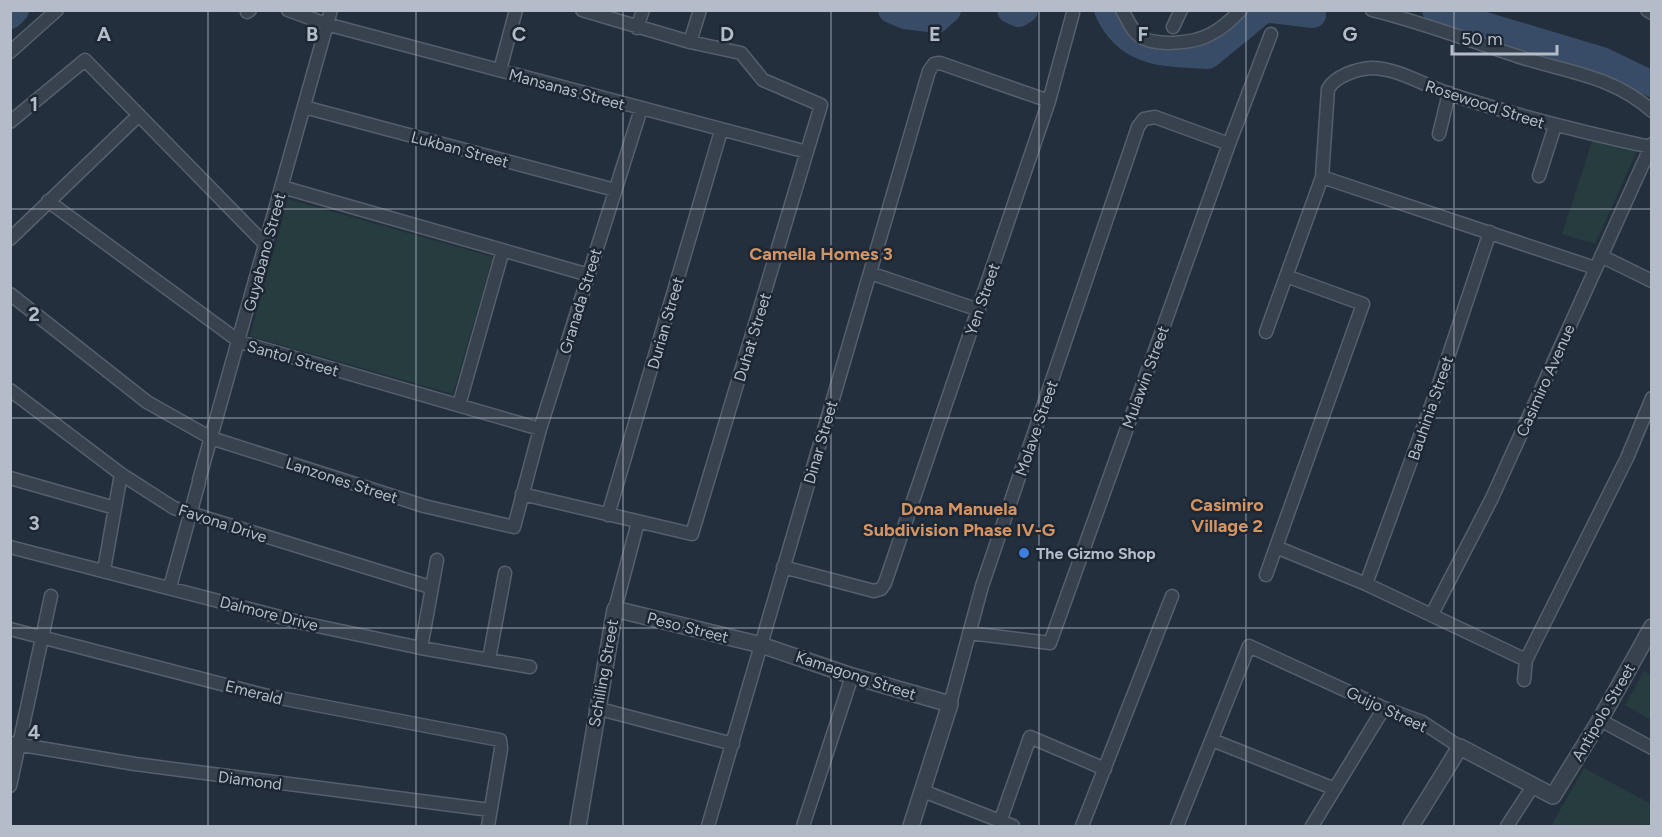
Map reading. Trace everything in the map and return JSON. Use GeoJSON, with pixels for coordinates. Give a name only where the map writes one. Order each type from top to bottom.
{"type":"FeatureCollection","features":[{"type":"Feature","properties":{"kind":"street"},"geometry":{"type":"LineString","coordinates":[[10,51],[57,10]]}},
{"type":"Feature","properties":{"kind":"street","name":"Mansanas Street"},"geometry":{"type":"LineString","coordinates":[[288,10],[326,24],[807,152]]}},
{"type":"Feature","properties":{"kind":"street","name":"Guyabano Street"},"geometry":{"type":"LineString","coordinates":[[170,587],[331,10]]}},
{"type":"Feature","properties":{"kind":"street"},"geometry":{"type":"LineString","coordinates":[[500,70],[516,10]]}},
{"type":"Feature","properties":{"kind":"street"},"geometry":{"type":"LineString","coordinates":[[582,10],[690,42],[700,10]]}},
{"type":"Feature","properties":{"kind":"street"},"geometry":{"type":"LineString","coordinates":[[637,28],[643,10]]}},
{"type":"Feature","properties":{"kind":"street"},"geometry":{"type":"LineString","coordinates":[[1122,10],[1131,27],[1141,37],[1154,42],[1176,42],[1209,36],[1241,10]]}},
{"type":"Feature","properties":{"kind":"street"},"geometry":{"type":"LineString","coordinates":[[1173,27],[1181,10]]}},
{"type":"Feature","properties":{"kind":"street"},"geometry":{"type":"LineString","coordinates":[[1372,10],[1410,20],[1529,60],[1580,72],[1623,90],[1652,111]]}},
{"type":"Feature","properties":{"kind":"street"},"geometry":{"type":"LineString","coordinates":[[1647,10],[1652,12]]}},
{"type":"Feature","properties":{"kind":"street","name":"Yen Street"},"geometry":{"type":"LineString","coordinates":[[783,567],[874,591],[881,589],[885,583],[1048,101],[1073,13]]}},
{"type":"Feature","properties":{"kind":"street","name":"Mulawin Street"},"geometry":{"type":"LineString","coordinates":[[969,633],[1050,643],[1229,144],[1271,34]]}},
{"type":"Feature","properties":{"kind":"street","name":"Duhat Street"},"geometry":{"type":"LineString","coordinates":[[638,522],[692,534],[821,105],[763,80],[741,53],[690,42]]}},
{"type":"Feature","properties":{"kind":"street"},"geometry":{"type":"LineString","coordinates":[[10,122],[85,60],[266,245]]}},
{"type":"Feature","properties":{"kind":"street","name":"Dinar Street"},"geometry":{"type":"LineString","coordinates":[[708,826],[929,71],[934,64],[940,63],[1048,101]]}},
{"type":"Feature","properties":{"kind":"street","name":"Rosewood Street"},"geometry":{"type":"LineString","coordinates":[[1322,177],[1328,89],[1330,85],[1353,70],[1373,68],[1392,72],[1449,93],[1555,126],[1651,146]]}},
{"type":"Feature","properties":{"kind":"street"},"geometry":{"type":"LineString","coordinates":[[1439,134],[1449,93]]}},
{"type":"Feature","properties":{"kind":"street","name":"Lukban Street"},"geometry":{"type":"LineString","coordinates":[[304,107],[615,190]]}},
{"type":"Feature","properties":{"kind":"street","name":"Granada Street"},"geometry":{"type":"LineString","coordinates":[[522,494],[540,429],[641,109]]}},
{"type":"Feature","properties":{"kind":"street"},"geometry":{"type":"LineString","coordinates":[[10,239],[139,115]]}},
{"type":"Feature","properties":{"kind":"street","name":"Molave Street"},"geometry":{"type":"LineString","coordinates":[[911,826],[950,704],[982,586],[1138,128],[1144,119],[1155,117],[1229,144]]}},
{"type":"Feature","properties":{"kind":"street"},"geometry":{"type":"LineString","coordinates":[[1539,176],[1555,126]]}},
{"type":"Feature","properties":{"kind":"street","name":"Durian Street"},"geometry":{"type":"LineString","coordinates":[[608,515],[721,130]]}},
{"type":"Feature","properties":{"kind":"street","name":"Casimiro Avenue"},"geometry":{"type":"LineString","coordinates":[[1432,614],[1492,498],[1651,146]]}},
{"type":"Feature","properties":{"kind":"street"},"geometry":{"type":"LineString","coordinates":[[1266,332],[1322,177],[1490,232],[1598,262],[1652,280]]}},
{"type":"Feature","properties":{"kind":"street"},"geometry":{"type":"LineString","coordinates":[[282,187],[589,275]]}},
{"type":"Feature","properties":{"kind":"street","name":"Santol Street"},"geometry":{"type":"LineString","coordinates":[[48,201],[240,342],[540,429]]}},
{"type":"Feature","properties":{"kind":"street","name":"Bauhinia Street"},"geometry":{"type":"LineString","coordinates":[[1366,584],[1439,384],[1490,232]]}},
{"type":"Feature","properties":{"kind":"street"},"geometry":{"type":"LineString","coordinates":[[459,405],[503,250]]}},
{"type":"Feature","properties":{"kind":"street"},"geometry":{"type":"LineString","coordinates":[[870,273],[979,310]]}},
{"type":"Feature","properties":{"kind":"street"},"geometry":{"type":"LineString","coordinates":[[1266,575],[1363,304],[1286,276]]}},
{"type":"Feature","properties":{"kind":"street","name":"Lanzones Street"},"geometry":{"type":"LineString","coordinates":[[10,294],[147,402],[211,438],[424,506],[514,527],[522,494]]}},
{"type":"Feature","properties":{"kind":"street","name":"Favona Drive"},"geometry":{"type":"LineString","coordinates":[[10,390],[121,474],[174,508],[430,587]]}},
{"type":"Feature","properties":{"kind":"street"},"geometry":{"type":"LineString","coordinates":[[1524,680],[1526,660],[1627,458],[1652,398]]}},
{"type":"Feature","properties":{"kind":"street"},"geometry":{"type":"LineString","coordinates":[[104,570],[121,474]]}},
{"type":"Feature","properties":{"kind":"street"},"geometry":{"type":"LineString","coordinates":[[10,478],[115,508]]}},
{"type":"Feature","properties":{"kind":"street"},"geometry":{"type":"LineString","coordinates":[[522,494],[638,522]]}},
{"type":"Feature","properties":{"kind":"street","name":"Schilling Street"},"geometry":{"type":"LineString","coordinates":[[578,826],[596,708],[615,609],[638,522]]}},
{"type":"Feature","properties":{"kind":"street","name":"Dalmore Drive"},"geometry":{"type":"LineString","coordinates":[[10,547],[303,622],[421,648],[530,667]]}},
{"type":"Feature","properties":{"kind":"street"},"geometry":{"type":"LineString","coordinates":[[1276,548],[1366,584],[1526,660]]}},
{"type":"Feature","properties":{"kind":"street"},"geometry":{"type":"LineString","coordinates":[[421,648],[430,587],[437,560]]}},
{"type":"Feature","properties":{"kind":"street"},"geometry":{"type":"LineString","coordinates":[[489,659],[505,573]]}},
{"type":"Feature","properties":{"kind":"street"},"geometry":{"type":"LineString","coordinates":[[10,786],[14,744],[51,596]]}},
{"type":"Feature","properties":{"kind":"street"},"geometry":{"type":"LineString","coordinates":[[1082,826],[1172,596]]}},
{"type":"Feature","properties":{"kind":"street","name":"Peso Street"},"geometry":{"type":"LineString","coordinates":[[615,609],[761,645]]}},
{"type":"Feature","properties":{"kind":"street","name":"Antipolo Street"},"geometry":{"type":"LineString","coordinates":[[1552,796],[1600,720],[1652,627]]}},
{"type":"Feature","properties":{"kind":"street","name":"Emerald"},"geometry":{"type":"LineString","coordinates":[[10,629],[274,697],[500,740],[501,749],[490,810]]}},
{"type":"Feature","properties":{"kind":"street","name":"Kamagong Street"},"geometry":{"type":"LineString","coordinates":[[761,645],[852,676],[950,704]]}},
{"type":"Feature","properties":{"kind":"street","name":"Guijo Street"},"geometry":{"type":"LineString","coordinates":[[1212,740],[1249,646],[1384,708],[1422,722],[1460,747],[1552,796]]}},
{"type":"Feature","properties":{"kind":"street"},"geometry":{"type":"LineString","coordinates":[[803,826],[852,676]]}},
{"type":"Feature","properties":{"kind":"street"},"geometry":{"type":"LineString","coordinates":[[596,708],[733,744]]}},
{"type":"Feature","properties":{"kind":"street"},"geometry":{"type":"LineString","coordinates":[[1312,826],[1384,708]]}},
{"type":"Feature","properties":{"kind":"street"},"geometry":{"type":"LineString","coordinates":[[1600,720],[1652,748]]}},
{"type":"Feature","properties":{"kind":"street"},"geometry":{"type":"LineString","coordinates":[[1000,822],[1030,737],[1105,769]]}},
{"type":"Feature","properties":{"kind":"street"},"geometry":{"type":"LineString","coordinates":[[1177,826],[1212,740],[1335,789]]}},
{"type":"Feature","properties":{"kind":"street","name":"Diamond"},"geometry":{"type":"LineString","coordinates":[[14,744],[227,777],[490,810]]}},
{"type":"Feature","properties":{"kind":"street"},"geometry":{"type":"LineString","coordinates":[[1411,826],[1460,747]]}},
{"type":"Feature","properties":{"kind":"street"},"geometry":{"type":"LineString","coordinates":[[1507,826],[1533,786]]}},
{"type":"Feature","properties":{"kind":"street"},"geometry":{"type":"LineString","coordinates":[[923,791],[1013,826]]}},
{"type":"Feature","properties":{"kind":"street"},"geometry":{"type":"LineString","coordinates":[[488,826],[490,810]]}},
{"type":"Feature","properties":{"kind":"green space"},"geometry":{"type":"Polygon","coordinates":[[[1593,138],[1637,151],[1595,244],[1562,234],[1593,138]]]}},
{"type":"Feature","properties":{"kind":"green space"},"geometry":{"type":"Polygon","coordinates":[[[288,199],[493,257],[453,394],[250,336],[288,199]]]}},
{"type":"Feature","properties":{"kind":"green space"},"geometry":{"type":"Polygon","coordinates":[[[1644,671],[1651,675],[1651,720],[1625,705],[1644,671]]]}},
{"type":"Feature","properties":{"kind":"green space"},"geometry":{"type":"Polygon","coordinates":[[[1584,768],[1651,804],[1651,826],[1551,826],[1584,768]]]}},
{"type":"Feature","properties":{"kind":"waterway"},"geometry":{"type":"LineString","coordinates":[[10,16],[16,10]]}},
{"type":"Feature","properties":{"kind":"waterway"},"geometry":{"type":"LineString","coordinates":[[891,10],[905,16],[937,20],[948,10]]}},
{"type":"Feature","properties":{"kind":"waterway"},"geometry":{"type":"LineString","coordinates":[[1010,10],[1019,14],[1025,10]]}},
{"type":"Feature","properties":{"kind":"waterway"},"geometry":{"type":"LineString","coordinates":[[1107,10],[1125,36],[1137,44],[1162,52],[1208,56],[1264,10]]}},
{"type":"Feature","properties":{"kind":"waterway"},"geometry":{"type":"LineString","coordinates":[[1271,10],[1313,15]]}},
{"type":"Feature","properties":{"kind":"waterway"},"geometry":{"type":"LineString","coordinates":[[1435,10],[1602,60],[1652,84]]}},
{"type":"Feature","properties":{"kind":"place","name":"The Gizmo Shop"},"geometry":{"type":"Point","coordinates":[1024,553]}},
{"type":"Feature","properties":{"kind":"district","name":"Camella Homes 3"},"geometry":{"type":"Point","coordinates":[821,254]}},
{"type":"Feature","properties":{"kind":"district","name":"Casimiro Village 2"},"geometry":{"type":"Point","coordinates":[1227,515]}},
{"type":"Feature","properties":{"kind":"district","name":"Dona Manuela Subdivision Phase IV-G"},"geometry":{"type":"Point","coordinates":[959,519]}}]}
